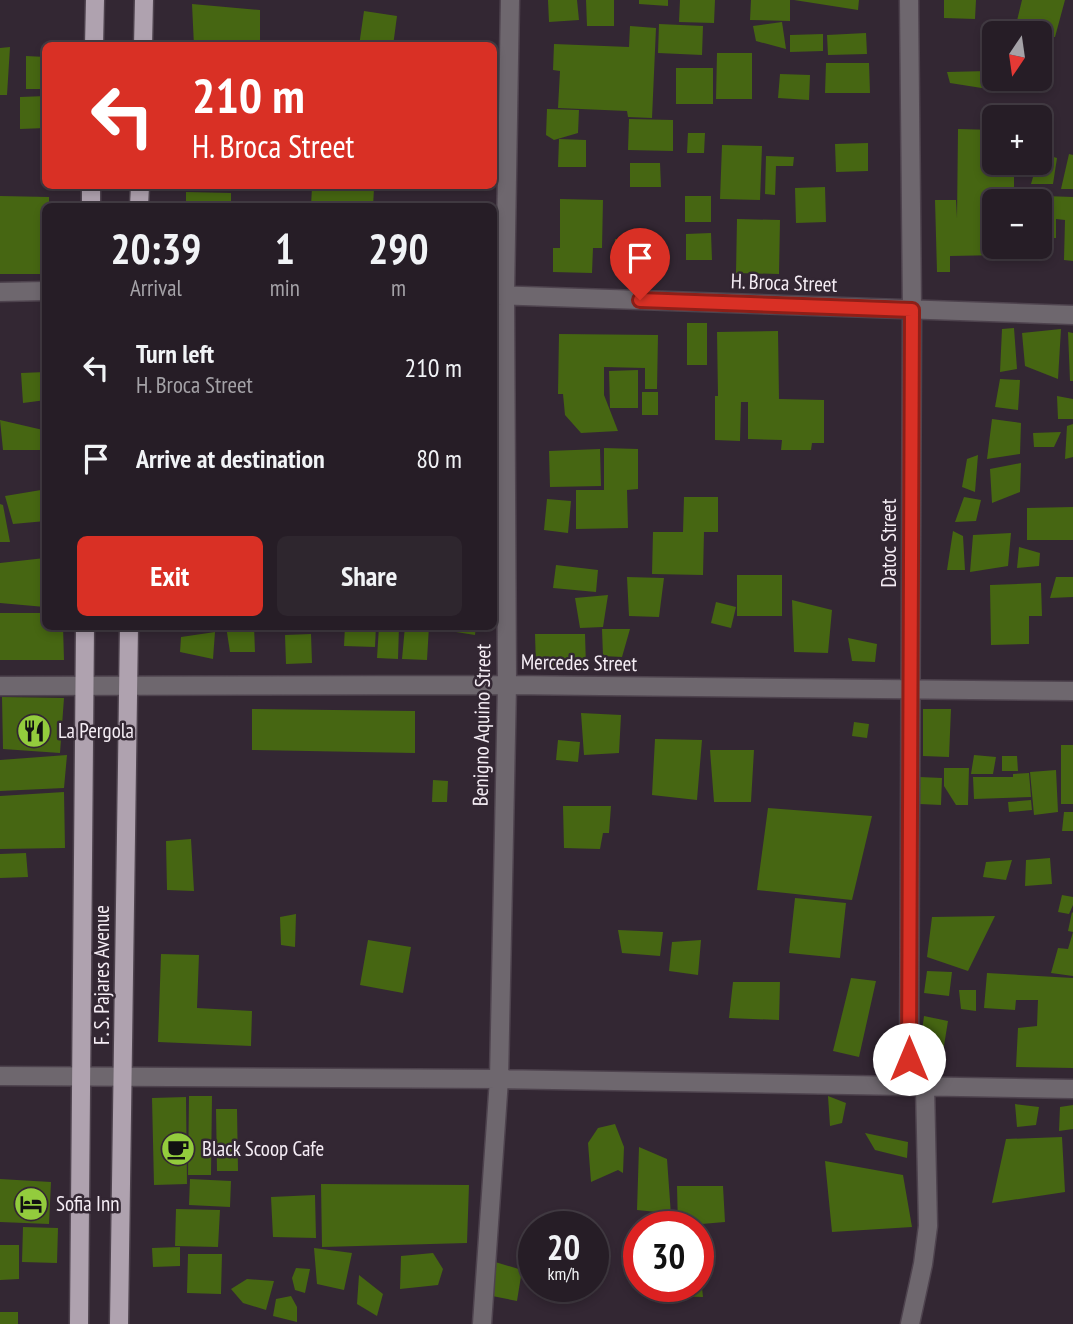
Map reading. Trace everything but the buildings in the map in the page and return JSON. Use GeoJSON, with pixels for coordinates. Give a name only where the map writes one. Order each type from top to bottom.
{"type":"FeatureCollection","features":[{"type":"Feature","properties":{"kind":"main road"},"geometry":{"type":"LineString","coordinates":[[94,42],[96,0]]}},
{"type":"Feature","properties":{"kind":"main road"},"geometry":{"type":"LineString","coordinates":[[143,42],[144,0]]}},
{"type":"Feature","properties":{"kind":"main road","name":"F. S. Pajares Avenue"},"geometry":{"type":"LineString","coordinates":[[79,1324],[85,630]]}},
{"type":"Feature","properties":{"kind":"main road","name":"F. S. Pajares Avenue"},"geometry":{"type":"LineString","coordinates":[[119,1324],[129,630]]}},
{"type":"Feature","properties":{"kind":"street","name":"Benigno Aquino Street"},"geometry":{"type":"LineString","coordinates":[[482,1324],[499,1079],[507,685],[499,295],[510,0]]}},
{"type":"Feature","properties":{"kind":"street","name":"Datoc Street"},"geometry":{"type":"LineString","coordinates":[[909,0],[912,310],[911,690],[917,1086],[928,1226],[910,1324]]}},
{"type":"Feature","properties":{"kind":"street"},"geometry":{"type":"LineString","coordinates":[[0,292],[42,290]]}},
{"type":"Feature","properties":{"kind":"street","name":"H. Broca Street"},"geometry":{"type":"LineString","coordinates":[[499,295],[1073,314]]}},
{"type":"Feature","properties":{"kind":"street","name":"Mercedes Street"},"geometry":{"type":"LineString","coordinates":[[0,685],[507,685],[1073,691]]}},
{"type":"Feature","properties":{"kind":"street"},"geometry":{"type":"LineString","coordinates":[[0,1076],[499,1079],[1073,1089]]}},
{"type":"Feature","properties":{"kind":"place","name":"La Pergola"},"geometry":{"type":"Point","coordinates":[34,731]}},
{"type":"Feature","properties":{"kind":"place","name":"Black Scoop Cafe"},"geometry":{"type":"Point","coordinates":[178,1149]}},
{"type":"Feature","properties":{"kind":"place","name":"Sofia Inn"},"geometry":{"type":"Point","coordinates":[31,1204]}},
{"type":"Feature","properties":{"kind":"route"},"geometry":{"type":"LineString","coordinates":[[640,300],[912,310],[909,1059]]}}]}
